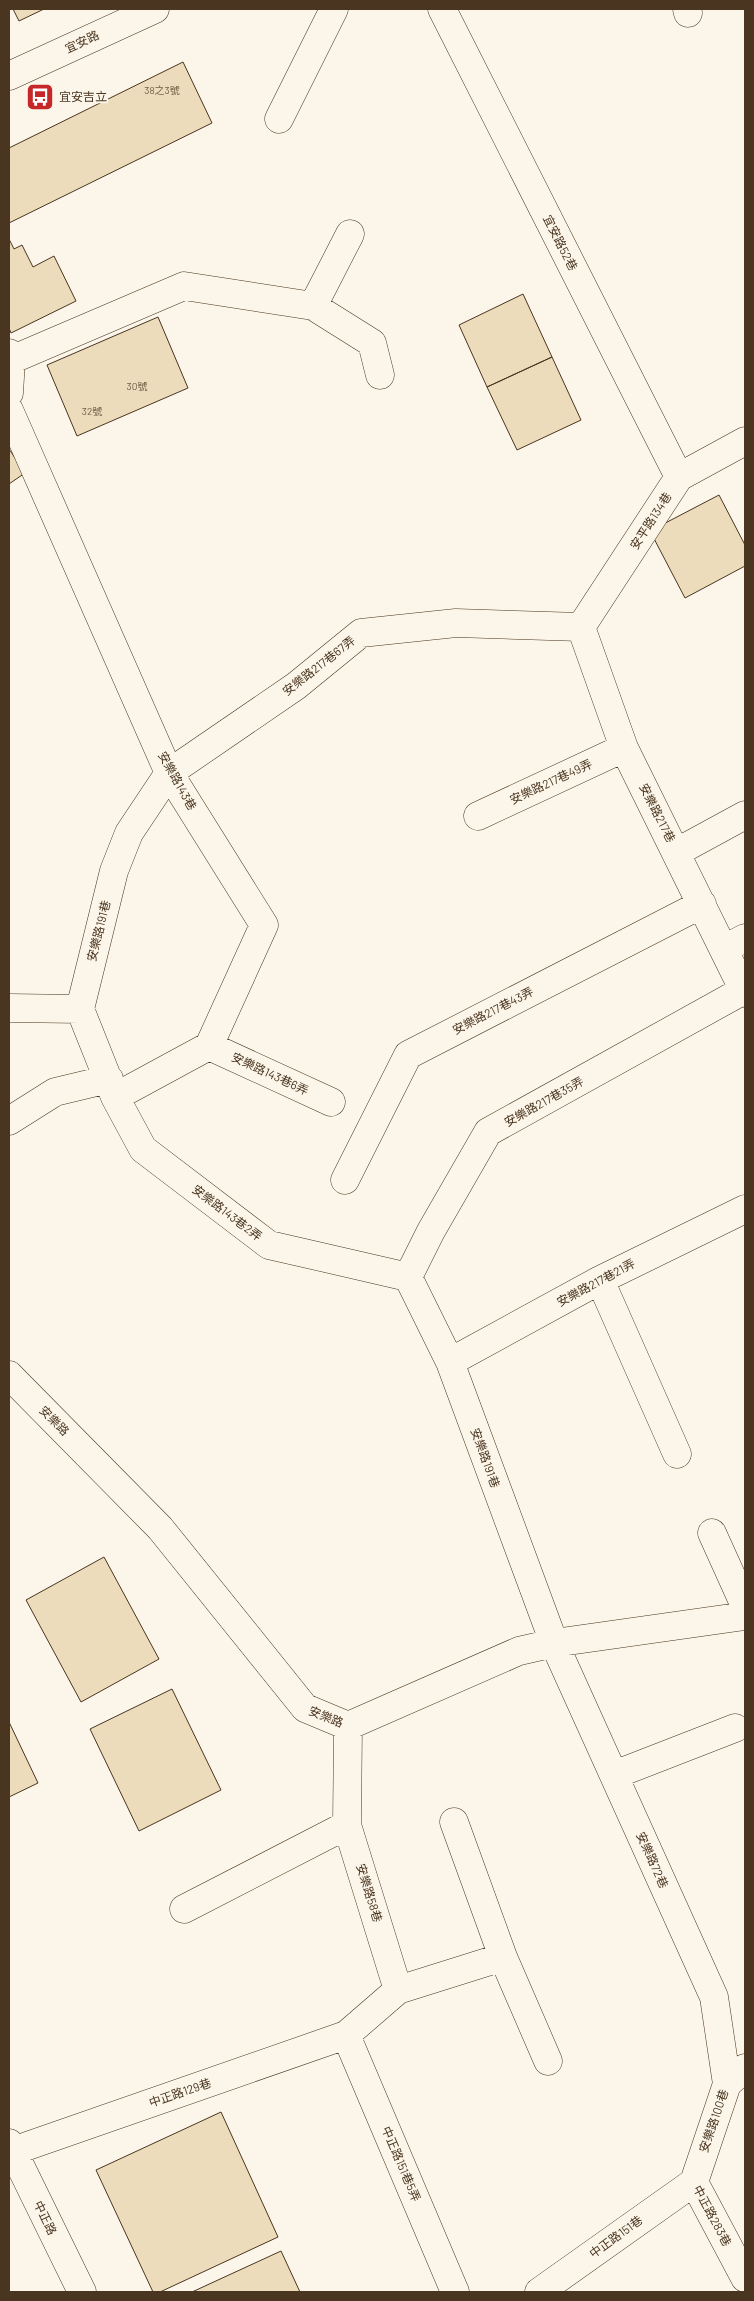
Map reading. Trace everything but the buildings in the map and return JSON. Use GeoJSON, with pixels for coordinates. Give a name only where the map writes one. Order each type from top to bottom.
{"type":"FeatureCollection","features":[{"type":"Feature","properties":{"kind":"street","name":"宜安路"},"geometry":{"type":"LineString","coordinates":[[9,76],[155,9]]}},
{"type":"Feature","properties":{"kind":"street"},"geometry":{"type":"LineString","coordinates":[[279,119],[334,9]]}},
{"type":"Feature","properties":{"kind":"street","name":"宜安路52巷"},"geometry":{"type":"LineString","coordinates":[[442,9],[679,477]]}},
{"type":"Feature","properties":{"kind":"street"},"geometry":{"type":"LineString","coordinates":[[313,306],[350,234]]}},
{"type":"Feature","properties":{"kind":"street"},"geometry":{"type":"LineString","coordinates":[[9,393],[10,356],[184,286],[313,306],[372,343],[380,375]]}},
{"type":"Feature","properties":{"kind":"street","name":"安樂路143巷"},"geometry":{"type":"LineString","coordinates":[[9,410],[169,773],[264,925],[210,1046]]}},
{"type":"Feature","properties":{"kind":"street","name":"安平路134巷"},"geometry":{"type":"LineString","coordinates":[[581,627],[679,477],[745,441]]}},
{"type":"Feature","properties":{"kind":"street","name":"安樂路217巷67弄"},"geometry":{"type":"LineString","coordinates":[[169,773],[296,686],[361,633],[456,623],[581,627]]}},
{"type":"Feature","properties":{"kind":"street","name":"安樂路217巷"},"geometry":{"type":"LineString","coordinates":[[581,627],[624,748],[702,904],[734,943],[744,991]]}},
{"type":"Feature","properties":{"kind":"street","name":"安樂路217巷49弄"},"geometry":{"type":"LineString","coordinates":[[478,816],[624,748]]}},
{"type":"Feature","properties":{"kind":"street","name":"安樂路191巷"},"geometry":{"type":"LineString","coordinates":[[80,1009],[114,871],[130,833],[169,773]]}},
{"type":"Feature","properties":{"kind":"street"},"geometry":{"type":"LineString","coordinates":[[677,852],[745,815]]}},
{"type":"Feature","properties":{"kind":"street","name":"安樂路217巷43弄"},"geometry":{"type":"LineString","coordinates":[[345,1180],[408,1055],[702,904]]}},
{"type":"Feature","properties":{"kind":"street","name":"安樂路217巷35弄"},"geometry":{"type":"LineString","coordinates":[[408,1277],[431,1231],[488,1132],[744,991]]}},
{"type":"Feature","properties":{"kind":"street"},"geometry":{"type":"LineString","coordinates":[[9,1008],[80,1009],[112,1088]]}},
{"type":"Feature","properties":{"kind":"street"},"geometry":{"type":"LineString","coordinates":[[9,1121],[55,1092],[112,1088],[210,1046]]}},
{"type":"Feature","properties":{"kind":"street","name":"安樂路143巷6弄"},"geometry":{"type":"LineString","coordinates":[[210,1046],[331,1102]]}},
{"type":"Feature","properties":{"kind":"street","name":"安樂路143巷2弄"},"geometry":{"type":"LineString","coordinates":[[112,1088],[143,1149],[269,1245],[408,1277]]}},
{"type":"Feature","properties":{"kind":"street","name":"安樂路217巷21弄"},"geometry":{"type":"LineString","coordinates":[[450,1362],[600,1280],[745,1209]]}},
{"type":"Feature","properties":{"kind":"street","name":"安樂路191巷"},"geometry":{"type":"LineString","coordinates":[[408,1277],[450,1362],[554,1643]]}},
{"type":"Feature","properties":{"kind":"street"},"geometry":{"type":"LineString","coordinates":[[600,1280],[677,1454]]}},
{"type":"Feature","properties":{"kind":"street","name":"安樂路"},"geometry":{"type":"LineString","coordinates":[[9,1375],[160,1528],[304,1708],[348,1726],[519,1651],[554,1643],[745,1616]]}},
{"type":"Feature","properties":{"kind":"street"},"geometry":{"type":"LineString","coordinates":[[712,1533],[745,1606]]}},
{"type":"Feature","properties":{"kind":"street","name":"安樂路72巷"},"geometry":{"type":"LineString","coordinates":[[554,1643],[714,1997],[736,2076]]}},
{"type":"Feature","properties":{"kind":"street","name":"安樂路58巷"},"geometry":{"type":"LineString","coordinates":[[348,1726],[348,1825],[398,1990]]}},
{"type":"Feature","properties":{"kind":"street"},"geometry":{"type":"LineString","coordinates":[[614,1775],[735,1728]]}},
{"type":"Feature","properties":{"kind":"street"},"geometry":{"type":"LineString","coordinates":[[454,1822],[503,1957],[548,2061]]}},
{"type":"Feature","properties":{"kind":"street"},"geometry":{"type":"LineString","coordinates":[[184,1909],[348,1825]]}},
{"type":"Feature","properties":{"kind":"street"},"geometry":{"type":"LineString","coordinates":[[346,2035],[398,1990],[503,1957]]}},
{"type":"Feature","properties":{"kind":"street","name":"中正路129巷"},"geometry":{"type":"LineString","coordinates":[[11,2147],[346,2035]]}},
{"type":"Feature","properties":{"kind":"street","name":"中正路151巷5弄"},"geometry":{"type":"LineString","coordinates":[[346,2035],[455,2292]]}},
{"type":"Feature","properties":{"kind":"street","name":"安樂路100巷"},"geometry":{"type":"LineString","coordinates":[[694,2182],[736,2076]]}},
{"type":"Feature","properties":{"kind":"street","name":"中正路"},"geometry":{"type":"LineString","coordinates":[[11,2147],[82,2292]]}},
{"type":"Feature","properties":{"kind":"street","name":"中正路283巷"},"geometry":{"type":"LineString","coordinates":[[694,2182],[745,2278]]}},
{"type":"Feature","properties":{"kind":"street","name":"中正路151巷"},"geometry":{"type":"LineString","coordinates":[[539,2292],[694,2182]]}},
{"type":"Feature","properties":{"kind":"place","name":"宜安吉立"},"geometry":{"type":"Point","coordinates":[40,97]}}]}
